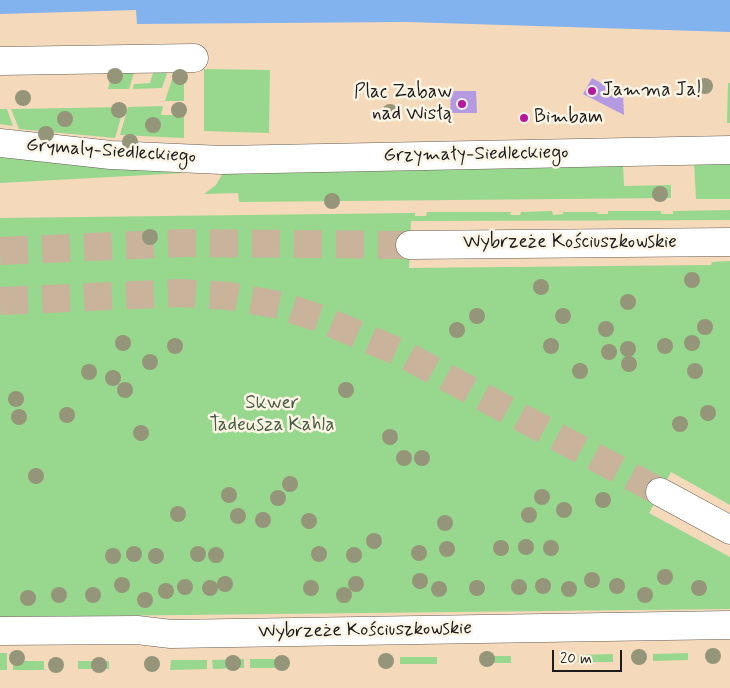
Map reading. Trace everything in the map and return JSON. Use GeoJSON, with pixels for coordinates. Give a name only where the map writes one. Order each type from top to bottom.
{"type":"FeatureCollection","features":[{"type":"Feature","properties":{"kind":"street"},"geometry":{"type":"LineString","coordinates":[[0,61],[194,58]]}},
{"type":"Feature","properties":{"kind":"street","name":"Grymaly-Siedleckiego"},"geometry":{"type":"LineString","coordinates":[[0,143],[111,156],[222,160]]}},
{"type":"Feature","properties":{"kind":"street","name":"Grzymały-Siedleckiego"},"geometry":{"type":"LineString","coordinates":[[222,160],[730,150]]}},
{"type":"Feature","properties":{"kind":"street","name":"Wybrzeże Kościuszkowskie"},"geometry":{"type":"LineString","coordinates":[[410,245],[730,242]]}},
{"type":"Feature","properties":{"kind":"street"},"geometry":{"type":"LineString","coordinates":[[660,492],[730,530]]}},
{"type":"Feature","properties":{"kind":"street","name":"Wybrzeże Kościuszkowskie"},"geometry":{"type":"LineString","coordinates":[[0,631],[137,630],[171,634],[730,625]]}},
{"type":"Feature","properties":{"kind":"green space"},"geometry":{"type":"Polygon","coordinates":[[[204,69],[270,70],[269,133],[204,131],[204,69]]]}},
{"type":"Feature","properties":{"kind":"green space"},"geometry":{"type":"Polygon","coordinates":[[[112,73],[134,73],[129,89],[108,89],[112,73]]]}},
{"type":"Feature","properties":{"kind":"green space"},"geometry":{"type":"Polygon","coordinates":[[[153,73],[167,73],[162,88],[133,89],[134,84],[150,83],[153,73]]]}},
{"type":"Feature","properties":{"kind":"green space"},"geometry":{"type":"Polygon","coordinates":[[[174,73],[184,73],[184,101],[165,101],[174,73]]]}},
{"type":"Feature","properties":{"kind":"green space"},"geometry":{"type":"Polygon","coordinates":[[[728,83],[730,83],[730,123],[727,123],[728,83]]]}},
{"type":"Feature","properties":{"kind":"green space"},"geometry":{"type":"Polygon","coordinates":[[[163,106],[161,115],[184,115],[184,138],[120,135],[128,107],[163,106]]]}},
{"type":"Feature","properties":{"kind":"green space"},"geometry":{"type":"Polygon","coordinates":[[[124,107],[115,138],[19,129],[11,109],[124,107]]]}},
{"type":"Feature","properties":{"kind":"green space"},"geometry":{"type":"Polygon","coordinates":[[[0,109],[7,109],[13,126],[0,124],[0,109]]]}},
{"type":"Feature","properties":{"kind":"green space"},"geometry":{"type":"Polygon","coordinates":[[[0,157],[184,169],[184,173],[0,183],[0,157]]]}},
{"type":"Feature","properties":{"kind":"green space"},"geometry":{"type":"Polygon","coordinates":[[[730,162],[730,199],[696,199],[694,163],[730,162]]]}},
{"type":"Feature","properties":{"kind":"green space"},"geometry":{"type":"Polygon","coordinates":[[[623,165],[624,186],[671,185],[671,198],[239,202],[238,193],[204,194],[216,185],[224,171],[623,165]]]}},
{"type":"Feature","properties":{"kind":"green space","name":"Skwer Tadeusza Kahla"},"geometry":{"type":"Polygon","coordinates":[[[730,210],[730,220],[411,221],[409,268],[711,265],[712,262],[730,261],[730,505],[671,472],[649,513],[730,557],[730,609],[0,617],[0,218],[410,213],[415,213],[415,216],[426,216],[427,212],[510,212],[511,215],[520,215],[521,212],[552,211],[553,215],[563,214],[563,212],[597,212],[598,214],[608,214],[608,211],[661,211],[661,214],[673,214],[673,211],[730,210]]]}},
{"type":"Feature","properties":{"kind":"green space"},"geometry":{"type":"Polygon","coordinates":[[[0,653],[7,653],[7,670],[0,670],[0,653]]]}},
{"type":"Feature","properties":{"kind":"green space"},"geometry":{"type":"Polygon","coordinates":[[[13,653],[22,661],[44,661],[44,670],[13,670],[13,653]]]}},
{"type":"Feature","properties":{"kind":"green space"},"geometry":{"type":"Polygon","coordinates":[[[688,653],[688,660],[653,661],[653,654],[688,653]]]}},
{"type":"Feature","properties":{"kind":"green space"},"geometry":{"type":"Polygon","coordinates":[[[613,654],[613,662],[578,662],[578,655],[613,654]]]}},
{"type":"Feature","properties":{"kind":"green space"},"geometry":{"type":"Polygon","coordinates":[[[480,656],[511,656],[511,663],[480,663],[480,656]]]}},
{"type":"Feature","properties":{"kind":"green space"},"geometry":{"type":"Polygon","coordinates":[[[400,657],[437,657],[437,664],[400,664],[400,657]]]}},
{"type":"Feature","properties":{"kind":"green space"},"geometry":{"type":"Polygon","coordinates":[[[244,659],[244,668],[213,669],[212,660],[244,659]]]}},
{"type":"Feature","properties":{"kind":"green space"},"geometry":{"type":"Polygon","coordinates":[[[250,659],[288,659],[288,668],[250,668],[250,659]]]}},
{"type":"Feature","properties":{"kind":"green space"},"geometry":{"type":"Polygon","coordinates":[[[171,660],[207,660],[207,669],[170,670],[171,660]]]}},
{"type":"Feature","properties":{"kind":"green space"},"geometry":{"type":"Polygon","coordinates":[[[78,661],[109,661],[109,669],[78,669],[78,661]]]}},
{"type":"Feature","properties":{"kind":"water"},"geometry":{"type":"Polygon","coordinates":[[[0,0],[730,0],[730,32],[407,22],[137,24],[136,10],[0,14],[0,0]]]}},
{"type":"Feature","properties":{"kind":"building"},"geometry":{"type":"Polygon","coordinates":[[[592,78],[623,95],[624,115],[583,94],[592,78]]]}},
{"type":"Feature","properties":{"kind":"building"},"geometry":{"type":"Polygon","coordinates":[[[451,91],[476,91],[477,113],[450,113],[451,91]]]}},
{"type":"Feature","properties":{"kind":"tunnel"},"geometry":{"type":"LineString","coordinates":[[0,251],[183,243],[410,245]]}},
{"type":"Feature","properties":{"kind":"tunnel"},"geometry":{"type":"LineString","coordinates":[[0,301],[181,293],[229,296],[279,305],[319,318],[401,353],[660,492]]}},
{"type":"Feature","properties":{"kind":"place","name":"Jamma Ja!"},"geometry":{"type":"Point","coordinates":[592,91]}},
{"type":"Feature","properties":{"kind":"place","name":"Plac Zabaw nad Wisłą"},"geometry":{"type":"Point","coordinates":[462,104]}},
{"type":"Feature","properties":{"kind":"place","name":"Bimbam"},"geometry":{"type":"Point","coordinates":[524,118]}}]}
